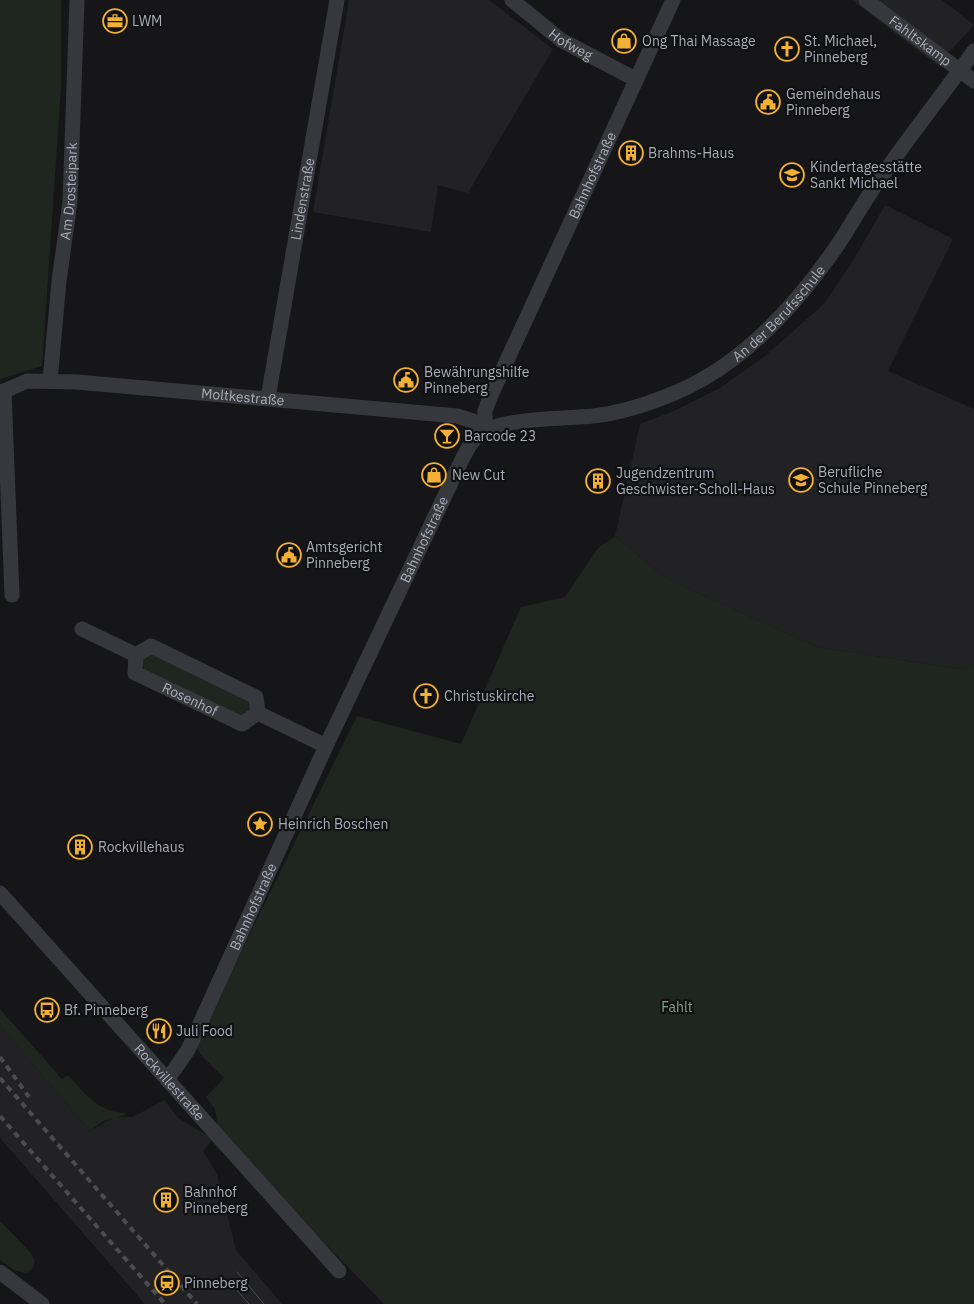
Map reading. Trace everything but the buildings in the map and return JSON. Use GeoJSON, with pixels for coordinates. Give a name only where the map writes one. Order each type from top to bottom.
{"type":"FeatureCollection","features":[{"type":"Feature","properties":{"kind":"street","name":"Am Drosteipark"},"geometry":{"type":"LineString","coordinates":[[50,381],[59,280],[70,202],[78,0]]}},
{"type":"Feature","properties":{"kind":"street","name":"Lindenstraße"},"geometry":{"type":"LineString","coordinates":[[268,398],[337,0]]}},
{"type":"Feature","properties":{"kind":"street","name":"Hofweg"},"geometry":{"type":"LineString","coordinates":[[512,0],[561,40],[635,79]]}},
{"type":"Feature","properties":{"kind":"street","name":"Bahnhofstraße"},"geometry":{"type":"LineString","coordinates":[[168,1080],[188,1050],[326,746],[462,460],[476,437],[485,430],[485,411],[491,395],[673,0]]}},
{"type":"Feature","properties":{"kind":"street","name":"Fahltskamp"},"geometry":{"type":"LineString","coordinates":[[866,0],[974,81]]}},
{"type":"Feature","properties":{"kind":"street","name":"An der Berufsschule"},"geometry":{"type":"LineString","coordinates":[[485,430],[502,425],[596,416],[634,407],[677,392],[720,368],[751,345],[787,310],[820,270],[880,179],[974,51]]}},
{"type":"Feature","properties":{"kind":"street","name":"Moltkestraße"},"geometry":{"type":"LineString","coordinates":[[2,392],[27,381],[50,381],[268,398],[457,416],[473,421],[485,430]]}},
{"type":"Feature","properties":{"kind":"street"},"geometry":{"type":"LineString","coordinates":[[2,392],[12,595]]}},
{"type":"Feature","properties":{"kind":"street"},"geometry":{"type":"LineString","coordinates":[[82,629],[136,655],[150,646],[256,697],[258,713],[326,746]]}},
{"type":"Feature","properties":{"kind":"street","name":"Rosenhof"},"geometry":{"type":"LineString","coordinates":[[136,655],[135,673],[242,724],[258,713]]}},
{"type":"Feature","properties":{"kind":"street","name":"Rockvillestraße"},"geometry":{"type":"LineString","coordinates":[[0,893],[339,1271]]}},
{"type":"Feature","properties":{"kind":"street"},"geometry":{"type":"LineString","coordinates":[[0,1272],[42,1304]]}},
{"type":"Feature","properties":{"kind":"shaded area"},"geometry":{"type":"Polygon","coordinates":[[[349,0],[489,0],[553,49],[468,193],[438,185],[431,232],[313,212],[349,0]]]}},
{"type":"Feature","properties":{"kind":"shaded area"},"geometry":{"type":"Polygon","coordinates":[[[852,0],[942,0],[974,25],[937,65],[852,0]]]}},
{"type":"Feature","properties":{"kind":"shaded area","name":"Berufliche Schule Pinneberg"},"geometry":{"type":"Polygon","coordinates":[[[885,205],[953,239],[888,371],[974,409],[974,663],[967,670],[817,647],[667,579],[615,536],[640,424],[674,411],[720,388],[765,356],[824,304],[853,261],[885,205]]]}},
{"type":"Feature","properties":{"kind":"shaded area"},"geometry":{"type":"Polygon","coordinates":[[[0,1026],[90,1131],[114,1117],[133,1117],[164,1100],[178,1118],[213,1139],[203,1151],[217,1174],[236,1250],[282,1304],[145,1304],[0,1138],[0,1026]]]}},
{"type":"Feature","properties":{"kind":"green space"},"geometry":{"type":"Polygon","coordinates":[[[0,0],[61,0],[61,87],[42,366],[0,379],[0,0]]]}},
{"type":"Feature","properties":{"kind":"green space","name":"Fahlt"},"geometry":{"type":"Polygon","coordinates":[[[615,536],[667,579],[817,647],[966,670],[974,663],[974,1304],[384,1304],[219,1135],[215,1109],[206,1097],[224,1078],[200,1054],[195,1045],[357,716],[461,744],[521,607],[565,597],[598,548],[615,536]]]}},
{"type":"Feature","properties":{"kind":"green space"},"geometry":{"type":"Polygon","coordinates":[[[147,652],[250,702],[250,710],[244,715],[237,716],[144,671],[141,657],[147,652]]]}},
{"type":"Feature","properties":{"kind":"green space"},"geometry":{"type":"Polygon","coordinates":[[[0,1009],[62,1079],[68,1075],[86,1095],[100,1106],[115,1112],[125,1113],[125,1115],[103,1121],[90,1131],[0,1026],[0,1009]]]}},
{"type":"Feature","properties":{"kind":"green space"},"geometry":{"type":"Polygon","coordinates":[[[0,1221],[30,1252],[35,1261],[33,1268],[27,1273],[16,1271],[0,1260],[0,1221]]]}},
{"type":"Feature","properties":{"kind":"tram line"},"geometry":{"type":"LineString","coordinates":[[237,1272],[264,1304]]}},
{"type":"Feature","properties":{"kind":"tram line"},"geometry":{"type":"LineString","coordinates":[[229,1281],[249,1304]]}},
{"type":"Feature","properties":{"kind":"railway"},"geometry":{"type":"LineString","coordinates":[[0,1057],[29,1097]]}},
{"type":"Feature","properties":{"kind":"railway"},"geometry":{"type":"LineString","coordinates":[[0,1078],[197,1304]]}},
{"type":"Feature","properties":{"kind":"railway"},"geometry":{"type":"LineString","coordinates":[[0,1116],[165,1304]]}},
{"type":"Feature","properties":{"kind":"place","name":"LWM"},"geometry":{"type":"Point","coordinates":[115,21]}},
{"type":"Feature","properties":{"kind":"place","name":"Ong Thai Massage"},"geometry":{"type":"Point","coordinates":[624,41]}},
{"type":"Feature","properties":{"kind":"place","name":"St. Michael, Pinneberg"},"geometry":{"type":"Point","coordinates":[787,49]}},
{"type":"Feature","properties":{"kind":"place","name":"Gemeindehaus Pinneberg"},"geometry":{"type":"Point","coordinates":[768,102]}},
{"type":"Feature","properties":{"kind":"place","name":"Brahms-Haus"},"geometry":{"type":"Point","coordinates":[631,153]}},
{"type":"Feature","properties":{"kind":"place","name":"Kindertagesstätte Sankt Michael"},"geometry":{"type":"Point","coordinates":[792,175]}},
{"type":"Feature","properties":{"kind":"place","name":"Bewährungshilfe Pinneberg"},"geometry":{"type":"Point","coordinates":[406,380]}},
{"type":"Feature","properties":{"kind":"place","name":"Barcode 23"},"geometry":{"type":"Point","coordinates":[447,436]}},
{"type":"Feature","properties":{"kind":"place","name":"New Cut"},"geometry":{"type":"Point","coordinates":[434,475]}},
{"type":"Feature","properties":{"kind":"place","name":"Berufliche Schule Pinneberg"},"geometry":{"type":"Point","coordinates":[801,480]}},
{"type":"Feature","properties":{"kind":"place","name":"Jugendzentrum Geschwister-Scholl-Haus"},"geometry":{"type":"Point","coordinates":[598,481]}},
{"type":"Feature","properties":{"kind":"place","name":"Amtsgericht Pinneberg"},"geometry":{"type":"Point","coordinates":[289,555]}},
{"type":"Feature","properties":{"kind":"place","name":"Christuskirche"},"geometry":{"type":"Point","coordinates":[426,696]}},
{"type":"Feature","properties":{"kind":"place","name":"Heinrich Boschen"},"geometry":{"type":"Point","coordinates":[260,824]}},
{"type":"Feature","properties":{"kind":"place","name":"Rockvillehaus"},"geometry":{"type":"Point","coordinates":[80,847]}},
{"type":"Feature","properties":{"kind":"place","name":"Bf. Pinneberg"},"geometry":{"type":"Point","coordinates":[47,1010]}},
{"type":"Feature","properties":{"kind":"place","name":"Juli Food"},"geometry":{"type":"Point","coordinates":[159,1031]}},
{"type":"Feature","properties":{"kind":"place","name":"Bahnhof Pinneberg"},"geometry":{"type":"Point","coordinates":[166,1200]}},
{"type":"Feature","properties":{"kind":"place","name":"Pinneberg"},"geometry":{"type":"Point","coordinates":[167,1283]}}]}
